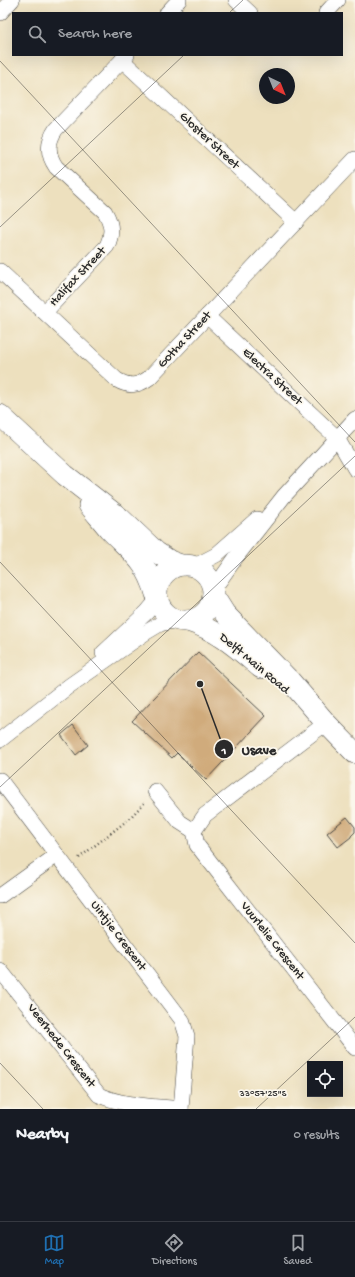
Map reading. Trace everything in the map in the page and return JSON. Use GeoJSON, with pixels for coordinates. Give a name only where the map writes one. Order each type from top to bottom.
{"type":"FeatureCollection","features":[{"type":"Feature","properties":{"kind":"street"},"geometry":{"type":"LineString","coordinates":[[0,13],[12,0]]}},
{"type":"Feature","properties":{"kind":"street"},"geometry":{"type":"LineString","coordinates":[[168,12],[179,0]]}},
{"type":"Feature","properties":{"kind":"street"},"geometry":{"type":"LineString","coordinates":[[236,0],[249,12]]}},
{"type":"Feature","properties":{"kind":"street"},"geometry":{"type":"LineString","coordinates":[[327,12],[338,0]]}},
{"type":"Feature","properties":{"kind":"street","name":"Gloster Street"},"geometry":{"type":"LineString","coordinates":[[124,58],[296,222]]}},
{"type":"Feature","properties":{"kind":"street","name":"Halifax Street"},"geometry":{"type":"LineString","coordinates":[[44,312],[107,246],[111,228],[109,219],[105,212],[56,167],[49,154],[50,141],[56,129],[124,58]]}},
{"type":"Feature","properties":{"kind":"street","name":"Gotha Street"},"geometry":{"type":"LineString","coordinates":[[0,271],[117,380],[129,385],[143,383],[355,159]]}},
{"type":"Feature","properties":{"kind":"street","name":"Electra Street"},"geometry":{"type":"LineString","coordinates":[[207,316],[337,438],[355,470]]}},
{"type":"Feature","properties":{"kind":"street"},"geometry":{"type":"LineString","coordinates":[[0,415],[65,475],[120,518],[156,552],[170,561],[202,570],[212,582],[213,592]]}},
{"type":"Feature","properties":{"kind":"street"},"geometry":{"type":"LineString","coordinates":[[0,740],[69,686],[152,628],[160,624],[196,618],[204,614],[209,607],[213,592],[237,556],[284,496],[355,419]]}},
{"type":"Feature","properties":{"kind":"street"},"geometry":{"type":"LineString","coordinates":[[65,475],[109,529],[144,565],[164,612],[182,620]]}},
{"type":"Feature","properties":{"kind":"street"},"geometry":{"type":"LineString","coordinates":[[69,686],[147,612],[157,597],[157,585],[162,576],[168,570],[177,565],[188,565],[216,555],[284,496]]}},
{"type":"Feature","properties":{"kind":"street","name":"Delft Main Road"},"geometry":{"type":"LineString","coordinates":[[213,592],[225,614],[355,753]]}},
{"type":"Feature","properties":{"kind":"street","name":"Delft Main Road"},"geometry":{"type":"LineString","coordinates":[[182,620],[210,629],[224,637],[299,701],[322,718]]}},
{"type":"Feature","properties":{"kind":"street"},"geometry":{"type":"LineString","coordinates":[[155,792],[180,822],[194,831],[205,815],[322,718]]}},
{"type":"Feature","properties":{"kind":"street","name":"Uintjie Crescent"},"geometry":{"type":"LineString","coordinates":[[0,780],[182,1020],[188,1036],[181,1109]]}},
{"type":"Feature","properties":{"kind":"street","name":"Vuurlelie Crescent"},"geometry":{"type":"LineString","coordinates":[[194,831],[197,845],[355,1048]]}},
{"type":"Feature","properties":{"kind":"street"},"geometry":{"type":"LineString","coordinates":[[0,896],[57,855]]}},
{"type":"Feature","properties":{"kind":"street","name":"Veerhede Crescent"},"geometry":{"type":"LineString","coordinates":[[0,970],[99,1095],[109,1100],[120,1102],[181,1109]]}},
{"type":"Feature","properties":{"kind":"path"},"geometry":{"type":"LineString","coordinates":[[67,867],[129,819],[155,792]]}},
{"type":"Feature","properties":{"kind":"building"},"geometry":{"type":"Polygon","coordinates":[[[198,652],[266,716],[206,780],[177,753],[172,758],[132,721],[198,652]]]}},
{"type":"Feature","properties":{"kind":"building"},"geometry":{"type":"Polygon","coordinates":[[[73,725],[88,745],[76,755],[61,735],[73,725]]]}},
{"type":"Feature","properties":{"kind":"building"},"geometry":{"type":"Polygon","coordinates":[[[347,817],[355,827],[355,832],[338,847],[327,833],[347,817]]]}},
{"type":"Feature","properties":{"kind":"place","name":"Usave"},"geometry":{"type":"Point","coordinates":[200,684]}}]}
